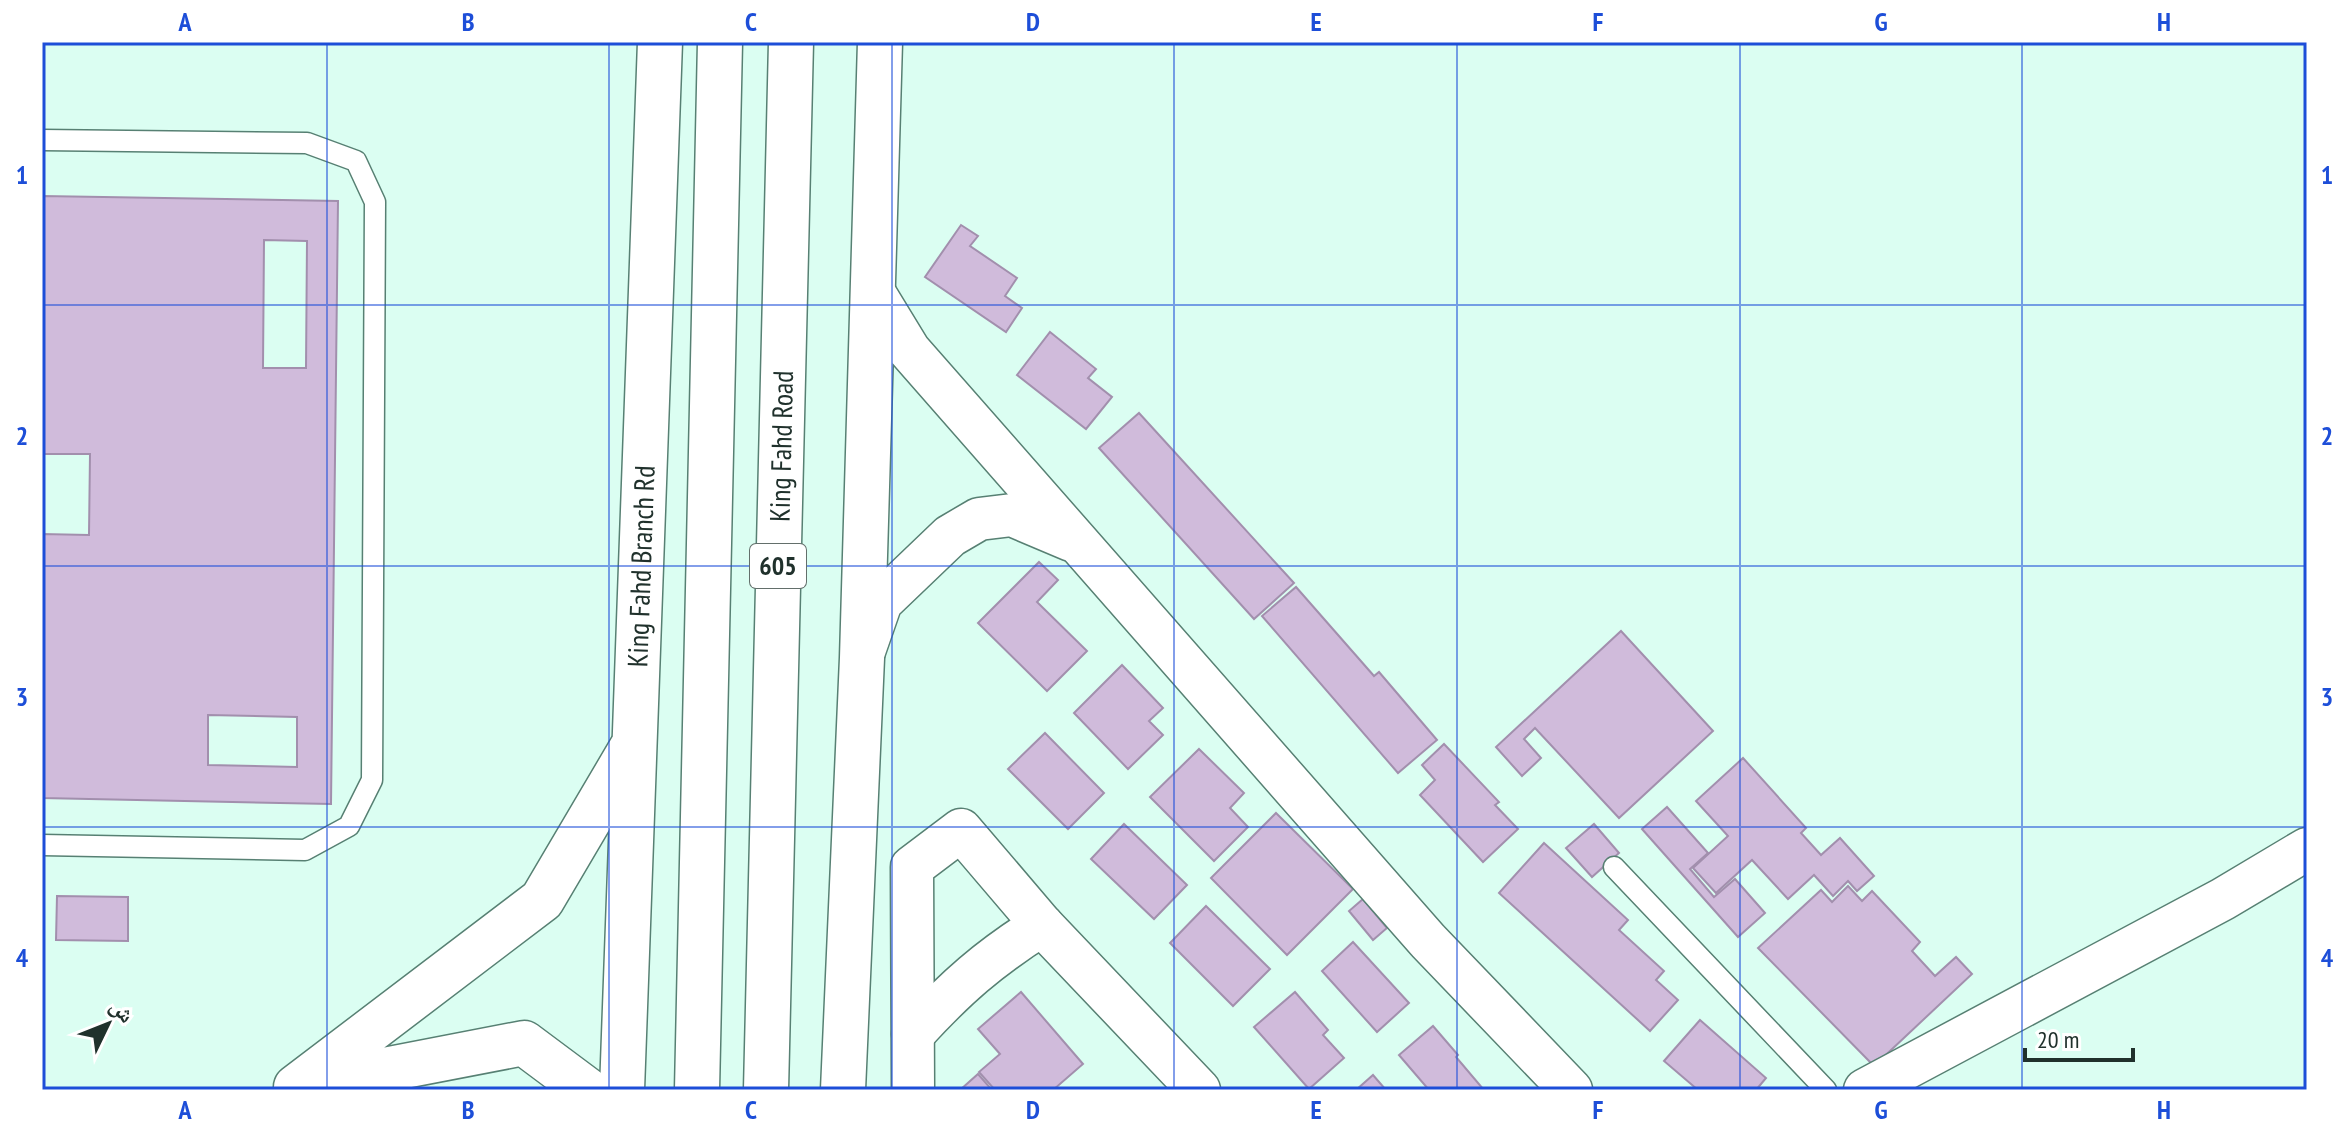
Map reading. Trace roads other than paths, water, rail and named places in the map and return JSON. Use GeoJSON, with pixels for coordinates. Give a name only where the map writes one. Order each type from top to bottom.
{"type":"FeatureCollection","features":[{"type":"Feature","properties":{"kind":"main road","name":"King Fahd Branch Rd"},"geometry":{"type":"LineString","coordinates":[[622,1090],[660,42]]}},
{"type":"Feature","properties":{"kind":"main road","name":"605"},"geometry":{"type":"LineString","coordinates":[[697,1090],[720,42]]}},
{"type":"Feature","properties":{"kind":"main road","name":"King Fahd Road"},"geometry":{"type":"LineString","coordinates":[[766,1090],[791,42]]}},
{"type":"Feature","properties":{"kind":"main road"},"geometry":{"type":"LineString","coordinates":[[843,1090],[862,658],[880,42]]}},
{"type":"Feature","properties":{"kind":"main road"},"geometry":{"type":"LineString","coordinates":[[293,1088],[542,900],[635,744]]}},
{"type":"Feature","properties":{"kind":"main road"},"geometry":{"type":"LineString","coordinates":[[293,1088],[524,1043],[587,1090]]}},
{"type":"Feature","properties":{"kind":"street"},"geometry":{"type":"LineString","coordinates":[[873,291],[909,350],[1428,941],[1571,1090]]}},
{"type":"Feature","properties":{"kind":"street"},"geometry":{"type":"LineString","coordinates":[[862,658],[881,602],[950,536],[979,519],[1012,515],[1079,544]]}},
{"type":"Feature","properties":{"kind":"street"},"geometry":{"type":"LineString","coordinates":[[913,1090],[912,867],[961,830],[1042,925],[1199,1090]]}},
{"type":"Feature","properties":{"kind":"street"},"geometry":{"type":"LineString","coordinates":[[1865,1090],[2223,899],[2307,849]]}},
{"type":"Feature","properties":{"kind":"street"},"geometry":{"type":"LineString","coordinates":[[913,1034],[983,963],[1042,925]]}},
{"type":"Feature","properties":{"kind":"lane"},"geometry":{"type":"LineString","coordinates":[[42,140],[307,143],[356,161],[375,202],[372,780],[349,826],[305,850],[42,845]]}},
{"type":"Feature","properties":{"kind":"lane"},"geometry":{"type":"LineString","coordinates":[[1614,867],[1826,1090]]}}]}
